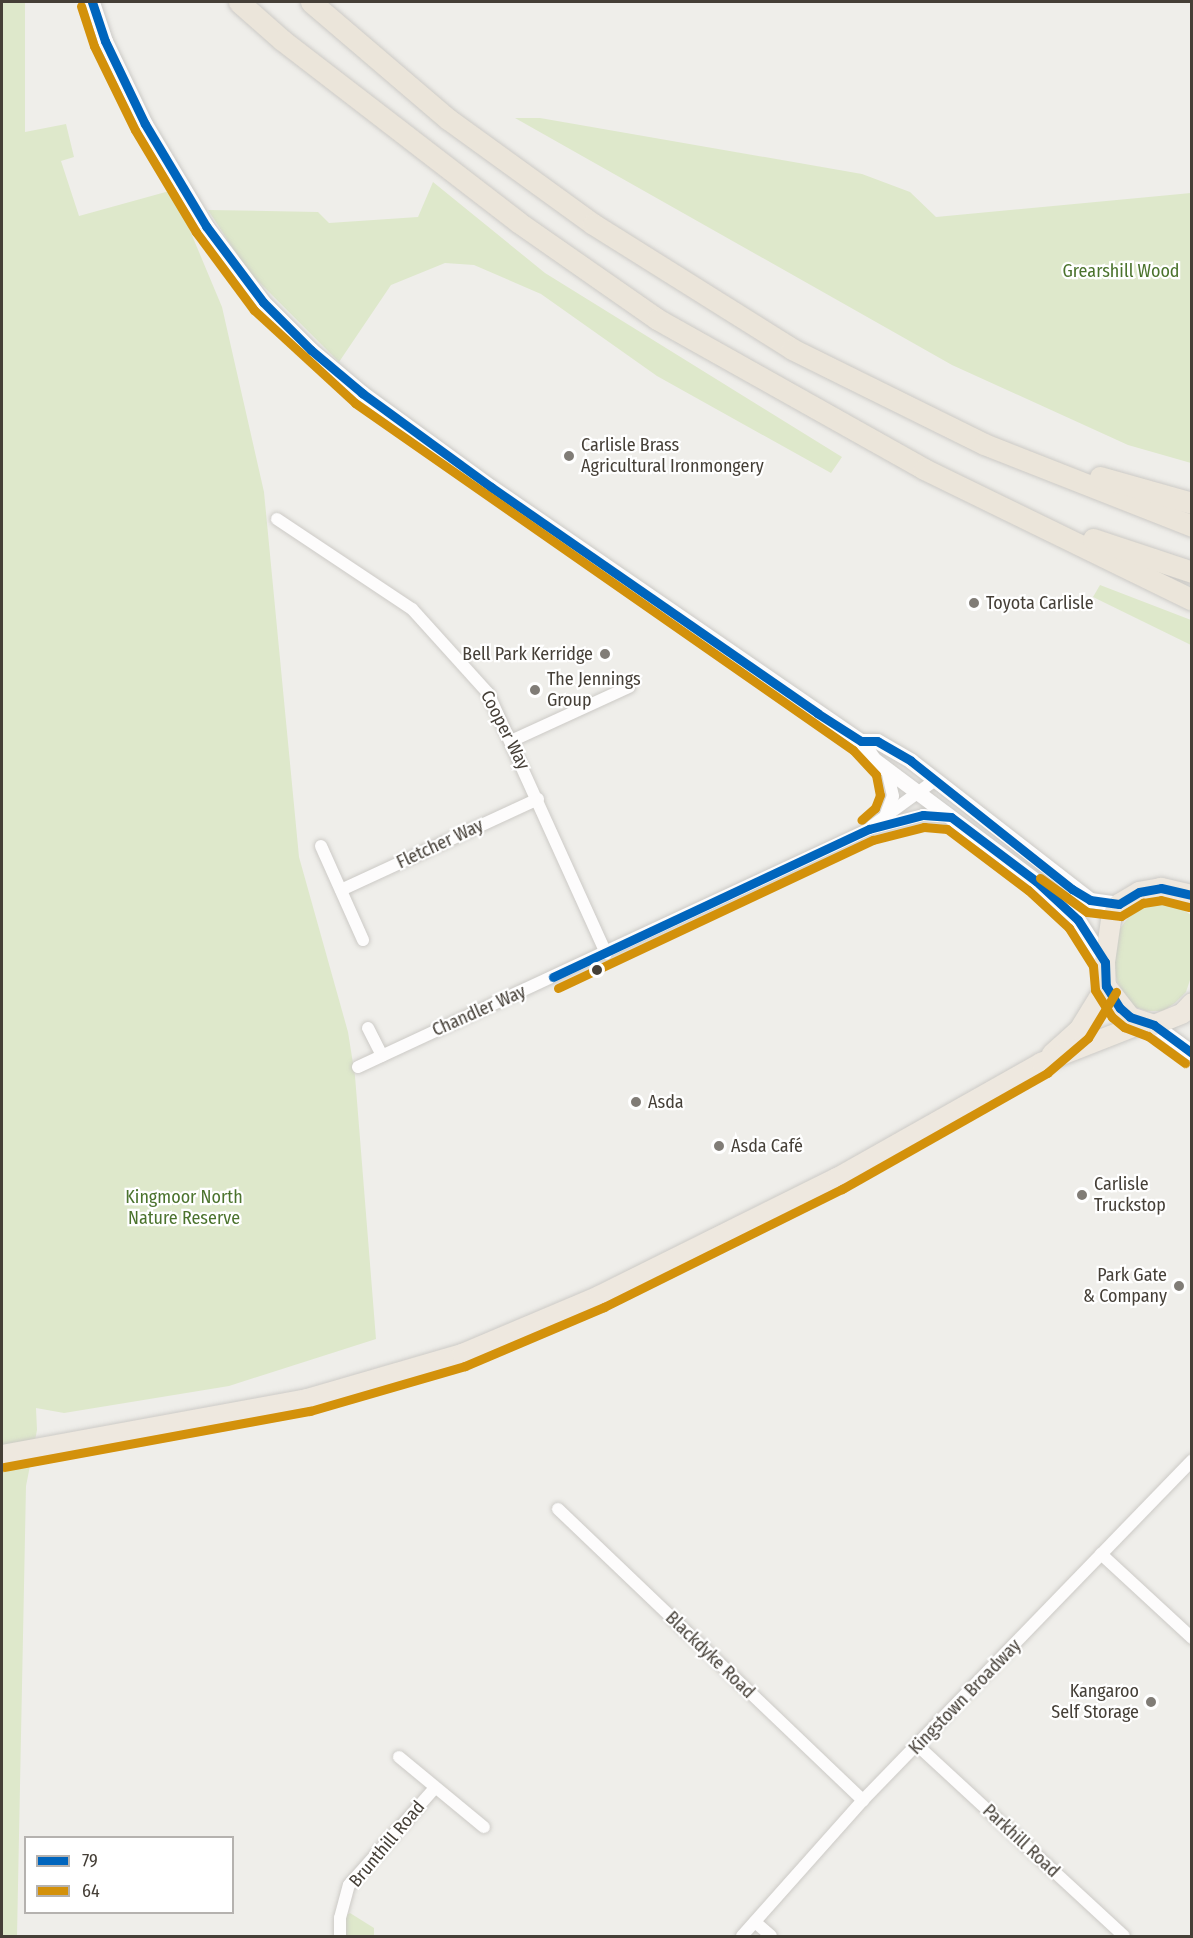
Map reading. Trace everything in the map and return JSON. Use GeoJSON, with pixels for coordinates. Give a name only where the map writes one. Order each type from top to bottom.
{"type":"FeatureCollection","features":[{"type":"Feature","properties":{"kind":"highway"},"geometry":{"type":"LineString","coordinates":[[239,2],[282,40],[518,222],[657,319],[924,469],[1191,600]]}},
{"type":"Feature","properties":{"kind":"highway"},"geometry":{"type":"LineString","coordinates":[[311,2],[448,119],[593,224],[792,350],[984,444],[1191,526]]}},
{"type":"Feature","properties":{"kind":"highway"},"geometry":{"type":"LineString","coordinates":[[984,444],[1191,503]]}},
{"type":"Feature","properties":{"kind":"highway"},"geometry":{"type":"LineString","coordinates":[[1016,513],[1191,572]]}},
{"type":"Feature","properties":{"kind":"highway"},"geometry":{"type":"LineString","coordinates":[[1149,1024],[1120,1008],[1106,986],[1105,963],[1111,920],[1119,904],[1150,889],[1173,887],[1191,893]]}},
{"type":"Feature","properties":{"kind":"highway"},"geometry":{"type":"LineString","coordinates":[[1041,1063],[1079,1030],[1106,986]]}},
{"type":"Feature","properties":{"kind":"highway"},"geometry":{"type":"LineString","coordinates":[[2,1455],[307,1399],[462,1354],[599,1296],[827,1184],[1041,1063],[1183,1013],[1191,1003]]}},
{"type":"Feature","properties":{"kind":"street"},"geometry":{"type":"LineString","coordinates":[[92,2],[105,41],[145,124],[206,226],[263,302],[311,350],[362,393],[491,487],[861,741],[887,769],[919,792],[927,809],[951,817],[1036,881],[1078,920],[1105,963]]}},
{"type":"Feature","properties":{"kind":"street","name":"Cooper Way"},"geometry":{"type":"LineString","coordinates":[[277,519],[412,609],[439,634],[488,693],[606,953]]}},
{"type":"Feature","properties":{"kind":"street"},"geometry":{"type":"LineString","coordinates":[[511,741],[629,687]]}},
{"type":"Feature","properties":{"kind":"street"},"geometry":{"type":"LineString","coordinates":[[861,741],[877,741],[935,780],[1072,889],[1090,900],[1119,904]]}},
{"type":"Feature","properties":{"kind":"street"},"geometry":{"type":"LineString","coordinates":[[885,815],[893,796],[887,769]]}},
{"type":"Feature","properties":{"kind":"street"},"geometry":{"type":"LineString","coordinates":[[927,809],[935,780]]}},
{"type":"Feature","properties":{"kind":"street","name":"Chandler Way"},"geometry":{"type":"LineString","coordinates":[[869,829],[935,780]]}},
{"type":"Feature","properties":{"kind":"street","name":"Fletcher Way"},"geometry":{"type":"LineString","coordinates":[[341,890],[538,799]]}},
{"type":"Feature","properties":{"kind":"street","name":"Chandler Way"},"geometry":{"type":"LineString","coordinates":[[358,1067],[869,829],[927,809]]}},
{"type":"Feature","properties":{"kind":"street"},"geometry":{"type":"LineString","coordinates":[[321,846],[363,940]]}},
{"type":"Feature","properties":{"kind":"street"},"geometry":{"type":"LineString","coordinates":[[1149,1024],[1191,1053]]}},
{"type":"Feature","properties":{"kind":"street"},"geometry":{"type":"LineString","coordinates":[[368,1028],[382,1056]]}},
{"type":"Feature","properties":{"kind":"street","name":"Kingstown Broadway"},"geometry":{"type":"LineString","coordinates":[[742,1936],[863,1800],[918,1746],[1191,1460]]}},
{"type":"Feature","properties":{"kind":"street","name":"Blackdyke Road"},"geometry":{"type":"LineString","coordinates":[[558,1509],[863,1800]]}},
{"type":"Feature","properties":{"kind":"street"},"geometry":{"type":"LineString","coordinates":[[1101,1554],[1191,1638]]}},
{"type":"Feature","properties":{"kind":"street","name":"Parkhill Road"},"geometry":{"type":"LineString","coordinates":[[918,1746],[1124,1936]]}},
{"type":"Feature","properties":{"kind":"street","name":"Brunthill Road"},"geometry":{"type":"LineString","coordinates":[[399,1757],[434,1789],[484,1827]]}},
{"type":"Feature","properties":{"kind":"street","name":"Brunthill Road"},"geometry":{"type":"LineString","coordinates":[[340,1936],[340,1918],[349,1886],[434,1789]]}},
{"type":"Feature","properties":{"kind":"street"},"geometry":{"type":"LineString","coordinates":[[755,1922],[771,1936]]}},
{"type":"Feature","properties":{"kind":"green space","name":"Kingmoor North Nature Reserve"},"geometry":{"type":"Polygon","coordinates":[[[2,2],[25,2],[25,132],[66,124],[74,157],[61,161],[79,216],[173,190],[222,307],[264,492],[299,857],[348,1032],[355,1076],[376,1339],[229,1386],[64,1413],[36,1408],[37,1430],[26,1486],[17,1936],[2,1936],[2,2]]]}},
{"type":"Feature","properties":{"kind":"green space","name":"Grearshill Wood"},"geometry":{"type":"Polygon","coordinates":[[[515,118],[540,118],[862,174],[910,192],[936,217],[1191,193],[1191,463],[1128,445],[952,365],[515,118]]]}},
{"type":"Feature","properties":{"kind":"green space"},"geometry":{"type":"Polygon","coordinates":[[[433,182],[545,273],[842,457],[831,473],[657,376],[541,294],[474,265],[445,263],[391,285],[339,362],[248,271],[208,210],[318,212],[329,223],[418,217],[433,182]]]}},
{"type":"Feature","properties":{"kind":"green space"},"geometry":{"type":"Polygon","coordinates":[[[1100,585],[1191,620],[1191,645],[1093,597],[1100,585]]]}},
{"type":"Feature","properties":{"kind":"green space"},"geometry":{"type":"Polygon","coordinates":[[[1168,900],[1191,915],[1191,977],[1186,992],[1175,1003],[1163,1011],[1147,1011],[1132,1006],[1118,983],[1114,971],[1117,933],[1135,908],[1150,901],[1168,900]]]}},
{"type":"Feature","properties":{"kind":"green space"},"geometry":{"type":"Polygon","coordinates":[[[350,1913],[374,1928],[374,1936],[344,1936],[346,1915],[350,1913]]]}},
{"type":"Feature","properties":{"kind":"transit line","name":"79"},"geometry":{"type":"LineString","coordinates":[[92,2],[105,41],[145,124],[206,226],[263,302],[311,350],[362,393],[491,487],[817,713],[861,741],[877,741],[911,761],[1072,889],[1090,900],[1119,904]]}},
{"type":"Feature","properties":{"kind":"transit line","name":"64"},"geometry":{"type":"LineString","coordinates":[[81,6],[94,46],[135,130],[196,232],[254,310],[355,403],[853,750],[876,775],[880,795],[875,808],[861,820]]}},
{"type":"Feature","properties":{"kind":"transit line","name":"79"},"geometry":{"type":"LineString","coordinates":[[553,977],[869,829],[923,815],[951,817],[1036,881],[1078,920],[1105,962],[1106,986],[1120,1008],[1130,1017],[1154,1025],[1192,1053]]}},
{"type":"Feature","properties":{"kind":"transit line","name":"64"},"geometry":{"type":"LineString","coordinates":[[558,988],[873,840],[924,827],[947,829],[1028,890],[1069,928],[1093,966],[1095,990],[1112,1017],[1124,1027],[1148,1036],[1185,1063]]}},
{"type":"Feature","properties":{"kind":"transit line","name":"64"},"geometry":{"type":"LineString","coordinates":[[1040,878],[1087,912],[1121,916],[1143,903],[1161,900],[1189,907]]}},
{"type":"Feature","properties":{"kind":"transit line","name":"79"},"geometry":{"type":"LineString","coordinates":[[1119,904],[1139,892],[1161,888],[1192,895]]}},
{"type":"Feature","properties":{"kind":"transit line","name":"64"},"geometry":{"type":"LineString","coordinates":[[4,1467],[310,1411],[465,1366],[604,1307],[842,1189],[1047,1073],[1088,1038],[1116,992]]}},
{"type":"Feature","properties":{"kind":"place","name":"Carlisle Brass Agricultural Ironmongery"},"geometry":{"type":"Point","coordinates":[569,456]}},
{"type":"Feature","properties":{"kind":"place","name":"Toyota Carlisle"},"geometry":{"type":"Point","coordinates":[974,603]}},
{"type":"Feature","properties":{"kind":"place","name":"Bell Park Kerridge"},"geometry":{"type":"Point","coordinates":[605,654]}},
{"type":"Feature","properties":{"kind":"place","name":"The Jennings Group"},"geometry":{"type":"Point","coordinates":[535,690]}},
{"type":"Feature","properties":{"kind":"place","name":"Asda"},"geometry":{"type":"Point","coordinates":[636,1102]}},
{"type":"Feature","properties":{"kind":"place","name":"Asda Café"},"geometry":{"type":"Point","coordinates":[719,1146]}},
{"type":"Feature","properties":{"kind":"place","name":"Carlisle Truckstop"},"geometry":{"type":"Point","coordinates":[1082,1195]}},
{"type":"Feature","properties":{"kind":"place","name":"Park Gate & Company"},"geometry":{"type":"Point","coordinates":[1179,1286]}},
{"type":"Feature","properties":{"kind":"place","name":"Kangaroo Self Storage"},"geometry":{"type":"Point","coordinates":[1151,1702]}}]}
